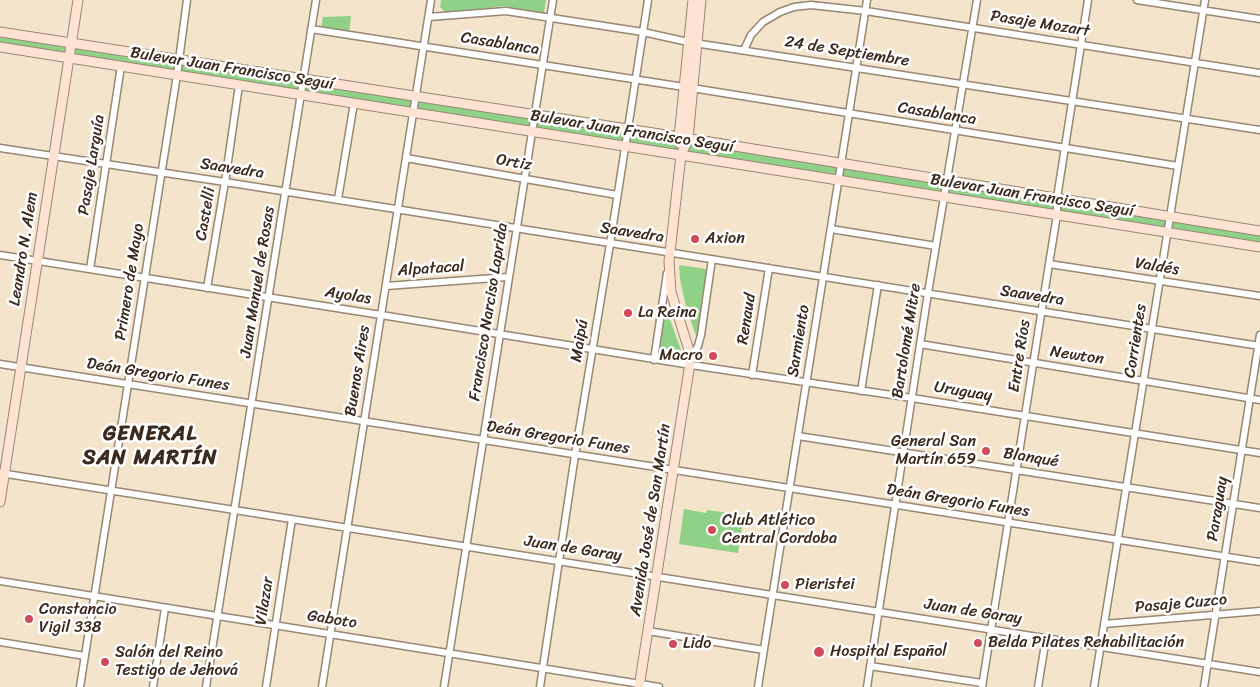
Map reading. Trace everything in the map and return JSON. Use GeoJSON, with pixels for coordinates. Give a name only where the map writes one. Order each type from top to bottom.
{"type":"FeatureCollection","features":[{"type":"Feature","properties":{"kind":"main road","name":"Leandro N. Alem"},"geometry":{"type":"LineString","coordinates":[[0,502],[2,473],[21,367],[78,0]]}},
{"type":"Feature","properties":{"kind":"main road","name":"Avenida José de San Martín"},"geometry":{"type":"LineString","coordinates":[[640,685],[691,361],[671,292],[668,267],[688,87],[693,0]]}},
{"type":"Feature","properties":{"kind":"main road","name":"Avenida José de San Martín"},"geometry":{"type":"LineString","coordinates":[[692,42],[702,0]]}},
{"type":"Feature","properties":{"kind":"main road","name":"Bulevar Juan Francisco Seguí"},"geometry":{"type":"LineString","coordinates":[[0,32],[304,78],[1260,231]]}},
{"type":"Feature","properties":{"kind":"main road","name":"Bulevar Juan Francisco Seguí"},"geometry":{"type":"LineString","coordinates":[[0,47],[1260,247]]}},
{"type":"Feature","properties":{"kind":"street","name":"Primero de Mayo"},"geometry":{"type":"LineString","coordinates":[[80,687],[162,172],[187,0]]}},
{"type":"Feature","properties":{"kind":"street","name":"Juan Manuel de Rosas"},"geometry":{"type":"LineString","coordinates":[[206,687],[270,298],[316,0]]}},
{"type":"Feature","properties":{"kind":"street","name":"Buenos Aires"},"geometry":{"type":"LineString","coordinates":[[322,687],[432,0]]}},
{"type":"Feature","properties":{"kind":"street","name":"Francisco Narciso Laprida"},"geometry":{"type":"LineString","coordinates":[[444,687],[553,0]]}},
{"type":"Feature","properties":{"kind":"street","name":"Maipú"},"geometry":{"type":"LineString","coordinates":[[540,687],[648,0]]}},
{"type":"Feature","properties":{"kind":"street","name":"Sarmiento"},"geometry":{"type":"LineString","coordinates":[[758,687],[867,0]]}},
{"type":"Feature","properties":{"kind":"street","name":"Bartolomé Mitre"},"geometry":{"type":"LineString","coordinates":[[867,687],[928,293],[977,0]]}},
{"type":"Feature","properties":{"kind":"street","name":"Entre Ríos"},"geometry":{"type":"LineString","coordinates":[[982,685],[1057,215],[1057,198],[1088,0]]}},
{"type":"Feature","properties":{"kind":"street"},"geometry":{"type":"LineString","coordinates":[[1137,0],[1260,19]]}},
{"type":"Feature","properties":{"kind":"street","name":"Corrientes"},"geometry":{"type":"LineString","coordinates":[[1094,687],[1205,0]]}},
{"type":"Feature","properties":{"kind":"street","name":"Pasaje Mozart"},"geometry":{"type":"LineString","coordinates":[[744,50],[751,35],[763,22],[780,12],[794,7],[811,5],[866,11],[1260,73]]}},
{"type":"Feature","properties":{"kind":"street","name":"24 de Septiembre"},"geometry":{"type":"LineString","coordinates":[[429,17],[506,11],[643,32],[692,42],[1260,130]]}},
{"type":"Feature","properties":{"kind":"street","name":"Casablanca"},"geometry":{"type":"LineString","coordinates":[[311,29],[688,87],[1178,166]]}},
{"type":"Feature","properties":{"kind":"street","name":"Pasaje Larguía"},"geometry":{"type":"LineString","coordinates":[[90,269],[121,66]]}},
{"type":"Feature","properties":{"kind":"street","name":"Castelli"},"geometry":{"type":"LineString","coordinates":[[207,288],[239,85]]}},
{"type":"Feature","properties":{"kind":"street"},"geometry":{"type":"LineString","coordinates":[[338,200],[354,103]]}},
{"type":"Feature","properties":{"kind":"street","name":"Saavedra"},"geometry":{"type":"LineString","coordinates":[[0,148],[286,191],[1259,346]]}},
{"type":"Feature","properties":{"kind":"street","name":"Ortiz"},"geometry":{"type":"LineString","coordinates":[[406,158],[618,195]]}},
{"type":"Feature","properties":{"kind":"street"},"geometry":{"type":"LineString","coordinates":[[831,229],[936,246]]}},
{"type":"Feature","properties":{"kind":"street","name":"Ayolas"},"geometry":{"type":"LineString","coordinates":[[0,255],[654,360],[691,361]]}},
{"type":"Feature","properties":{"kind":"street","name":"Avenida José de San Martín"},"geometry":{"type":"LineString","coordinates":[[691,361],[701,335],[712,259]]}},
{"type":"Feature","properties":{"kind":"street","name":"Valdés"},"geometry":{"type":"LineString","coordinates":[[1049,264],[1260,296]]}},
{"type":"Feature","properties":{"kind":"street","name":"Avenida José de San Martín"},"geometry":{"type":"LineString","coordinates":[[654,360],[668,267]]}},
{"type":"Feature","properties":{"kind":"street","name":"Renaud"},"geometry":{"type":"LineString","coordinates":[[752,375],[769,268]]}},
{"type":"Feature","properties":{"kind":"street","name":"Alpatacal"},"geometry":{"type":"LineString","coordinates":[[386,286],[508,277]]}},
{"type":"Feature","properties":{"kind":"street"},"geometry":{"type":"LineString","coordinates":[[861,390],[878,286]]}},
{"type":"Feature","properties":{"kind":"street","name":"Paraguay"},"geometry":{"type":"LineString","coordinates":[[1204,687],[1260,335]]}},
{"type":"Feature","properties":{"kind":"street","name":"Newton"},"geometry":{"type":"LineString","coordinates":[[920,344],[1260,400]]}},
{"type":"Feature","properties":{"kind":"street","name":"Uruguay"},"geometry":{"type":"LineString","coordinates":[[691,361],[752,375],[861,390],[1260,453]]}},
{"type":"Feature","properties":{"kind":"street","name":"Deán Gregorio Funes"},"geometry":{"type":"LineString","coordinates":[[0,364],[1260,562]]}},
{"type":"Feature","properties":{"kind":"street","name":"Blanqué"},"geometry":{"type":"LineString","coordinates":[[798,436],[1260,508]]}},
{"type":"Feature","properties":{"kind":"street","name":"Juan de Garay"},"geometry":{"type":"LineString","coordinates":[[2,473],[1260,672]]}},
{"type":"Feature","properties":{"kind":"street","name":"Vilazar"},"geometry":{"type":"LineString","coordinates":[[266,687],[292,518]]}},
{"type":"Feature","properties":{"kind":"street","name":"Gaboto"},"geometry":{"type":"LineString","coordinates":[[0,581],[659,687]]}},
{"type":"Feature","properties":{"kind":"street"},"geometry":{"type":"LineString","coordinates":[[153,687],[165,608]]}},
{"type":"Feature","properties":{"kind":"street","name":"Pasaje Cuzco"},"geometry":{"type":"LineString","coordinates":[[1104,624],[1260,610]]}},
{"type":"Feature","properties":{"kind":"street"},"geometry":{"type":"LineString","coordinates":[[648,631],[764,650]]}},
{"type":"Feature","properties":{"kind":"street"},"geometry":{"type":"LineString","coordinates":[[1038,687],[1046,638]]}},
{"type":"Feature","properties":{"kind":"street"},"geometry":{"type":"LineString","coordinates":[[0,642],[85,656]]}},
{"type":"Feature","properties":{"kind":"street"},"geometry":{"type":"LineString","coordinates":[[870,666],[982,685]]}},
{"type":"Feature","properties":{"kind":"green space"},"geometry":{"type":"Polygon","coordinates":[[[441,0],[546,0],[544,13],[504,6],[446,13],[440,7],[441,0]]]}},
{"type":"Feature","properties":{"kind":"green space"},"geometry":{"type":"Polygon","coordinates":[[[351,16],[349,32],[321,28],[323,17],[351,16]]]}},
{"type":"Feature","properties":{"kind":"green space"},"geometry":{"type":"Polygon","coordinates":[[[0,32],[1260,231],[1260,247],[0,47],[0,32]]]}},
{"type":"Feature","properties":{"kind":"green space"},"geometry":{"type":"Polygon","coordinates":[[[679,265],[706,269],[707,272],[698,336],[696,336],[686,307],[679,265]]]}},
{"type":"Feature","properties":{"kind":"green space"},"geometry":{"type":"Polygon","coordinates":[[[665,311],[667,311],[682,353],[678,359],[658,356],[665,311]]]}},
{"type":"Feature","properties":{"kind":"green space","name":"Club Atlético Central Cordoba"},"geometry":{"type":"Polygon","coordinates":[[[684,509],[706,513],[707,510],[744,515],[738,553],[679,544],[684,509]]]}},
{"type":"Feature","properties":{"kind":"place","name":"Axion"},"geometry":{"type":"Point","coordinates":[695,239]}},
{"type":"Feature","properties":{"kind":"place","name":"La Reina"},"geometry":{"type":"Point","coordinates":[628,313]}},
{"type":"Feature","properties":{"kind":"place","name":"Macro"},"geometry":{"type":"Point","coordinates":[713,356]}},
{"type":"Feature","properties":{"kind":"place","name":"General San Martín 659"},"geometry":{"type":"Point","coordinates":[986,451]}},
{"type":"Feature","properties":{"kind":"place","name":"Club Atlético Central Cordoba"},"geometry":{"type":"Point","coordinates":[712,530]}},
{"type":"Feature","properties":{"kind":"place","name":"Pieristei"},"geometry":{"type":"Point","coordinates":[785,585]}},
{"type":"Feature","properties":{"kind":"place","name":"Constancio Vigil 338"},"geometry":{"type":"Point","coordinates":[29,619]}},
{"type":"Feature","properties":{"kind":"place","name":"Belda Pilates Rehabilitación"},"geometry":{"type":"Point","coordinates":[978,643]}},
{"type":"Feature","properties":{"kind":"place","name":"Lido"},"geometry":{"type":"Point","coordinates":[673,644]}},
{"type":"Feature","properties":{"kind":"place","name":"Hospital Español"},"geometry":{"type":"Point","coordinates":[819,652]}},
{"type":"Feature","properties":{"kind":"place","name":"Salón del Reino Testigo de Jehová"},"geometry":{"type":"Point","coordinates":[105,662]}},
{"type":"Feature","properties":{"kind":"district","name":"GENERAL SAN MARTÍN"},"geometry":{"type":"Point","coordinates":[150,447]}}]}
